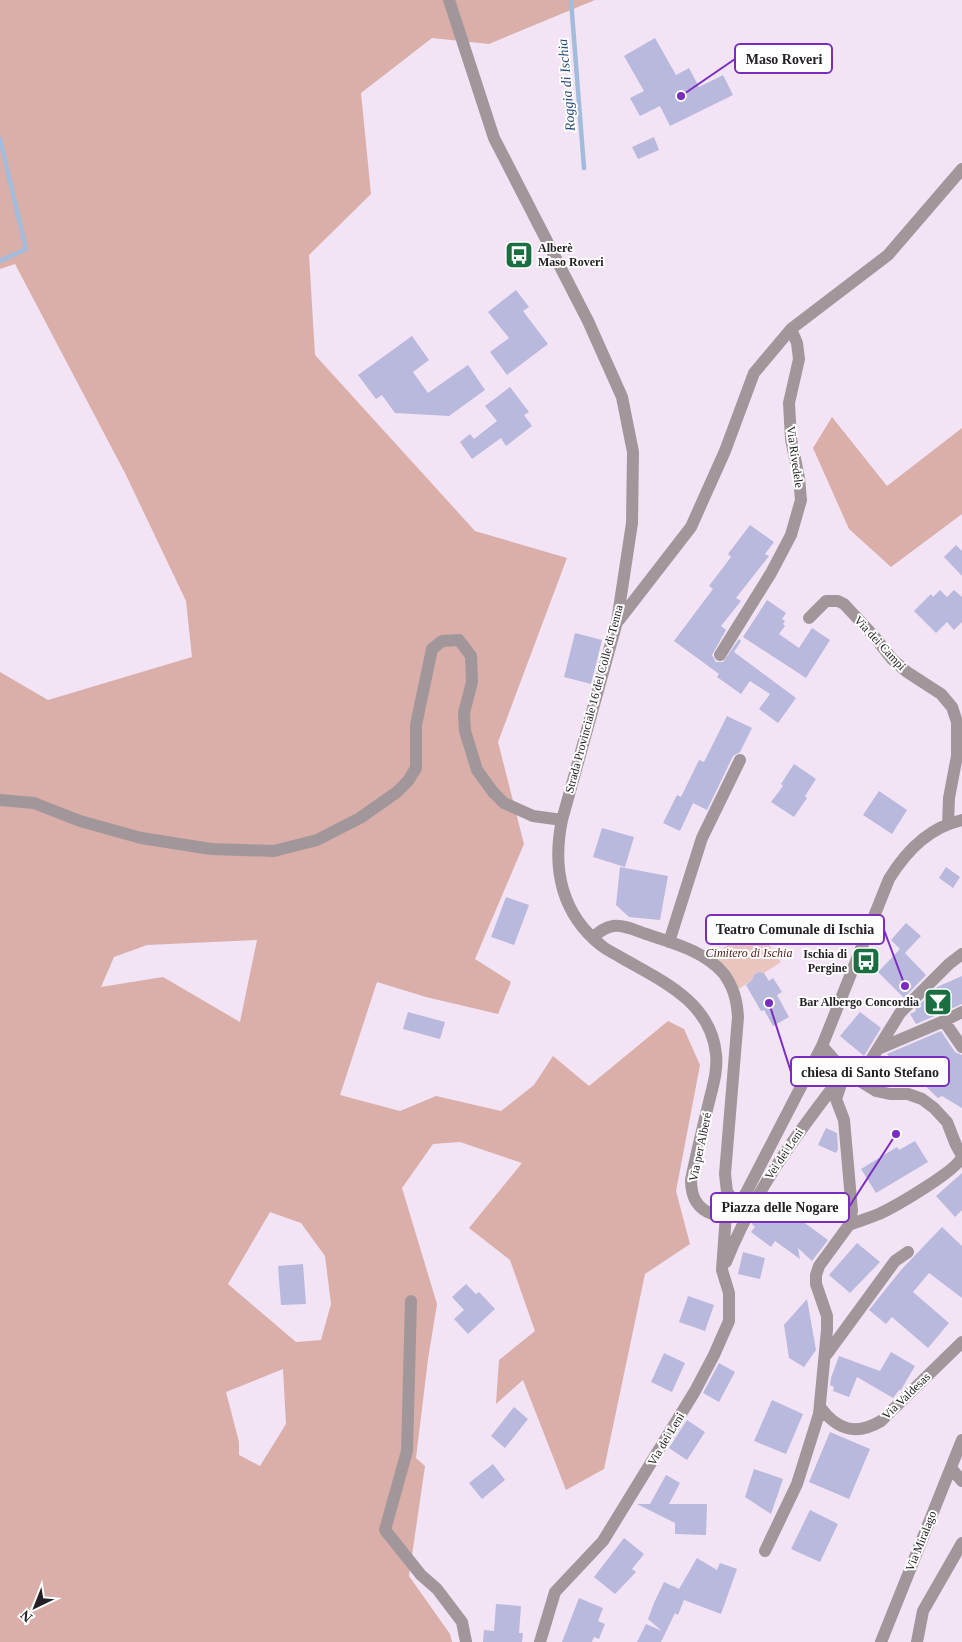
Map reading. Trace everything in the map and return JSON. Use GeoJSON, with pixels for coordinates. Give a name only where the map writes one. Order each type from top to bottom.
{"type":"FeatureCollection","features":[{"type":"Feature","properties":{"kind":"street","name":"Strada Provinciale 16 del Colle di Tenna"},"geometry":{"type":"LineString","coordinates":[[449,0],[494,138],[588,320],[622,397],[634,452],[632,523],[617,622],[558,836]]}},
{"type":"Feature","properties":{"kind":"street"},"geometry":{"type":"LineString","coordinates":[[617,622],[691,527],[725,451],[754,373],[791,330],[888,254],[962,169]]}},
{"type":"Feature","properties":{"kind":"street","name":"Via Rivedele"},"geometry":{"type":"LineString","coordinates":[[720,656],[771,573],[791,535],[801,500],[789,404],[798,359],[797,343],[791,330]]}},
{"type":"Feature","properties":{"kind":"street","name":"Via dei Campi"},"geometry":{"type":"LineString","coordinates":[[809,618],[826,601],[838,601],[844,604],[892,659],[907,672],[941,694],[952,707],[957,722],[958,756],[949,798],[948,824]]}},
{"type":"Feature","properties":{"kind":"street"},"geometry":{"type":"LineString","coordinates":[[0,800],[34,803],[80,821],[141,838],[211,849],[274,851],[317,840],[360,818],[397,792],[408,781],[416,768],[416,725],[432,649],[442,641],[459,640],[471,656],[472,682],[464,712],[465,731],[477,770],[493,792],[504,802],[533,816],[562,820]]}},
{"type":"Feature","properties":{"kind":"street"},"geometry":{"type":"LineString","coordinates":[[669,942],[702,838],[740,760]]}},
{"type":"Feature","properties":{"kind":"street"},"geometry":{"type":"LineString","coordinates":[[726,1214],[737,1205],[746,1193],[822,1046],[889,879],[910,849],[948,824],[962,820]]}},
{"type":"Feature","properties":{"kind":"street","name":"Via per Alberé"},"geometry":{"type":"LineString","coordinates":[[558,836],[559,877],[563,891],[575,916],[602,946],[676,989],[694,1004],[707,1023],[717,1054],[716,1076],[690,1180],[691,1194],[696,1203],[705,1211],[716,1215],[726,1214]]}},
{"type":"Feature","properties":{"kind":"street"},"geometry":{"type":"LineString","coordinates":[[593,936],[603,929],[615,925],[669,942],[696,953],[710,962],[723,973],[731,986],[737,1000],[738,1017],[725,1174],[727,1192],[737,1205]]}},
{"type":"Feature","properties":{"kind":"street"},"geometry":{"type":"LineString","coordinates":[[845,1072],[866,1068],[900,1013],[949,964],[962,954]]}},
{"type":"Feature","properties":{"kind":"street"},"geometry":{"type":"LineString","coordinates":[[878,1049],[962,1012]]}},
{"type":"Feature","properties":{"kind":"street"},"geometry":{"type":"LineString","coordinates":[[944,1021],[962,1048]]}},
{"type":"Feature","properties":{"kind":"street"},"geometry":{"type":"LineString","coordinates":[[822,1046],[845,1072],[876,1091],[890,1094],[908,1094],[922,1099],[934,1108],[947,1122],[956,1145],[961,1152],[958,1164],[936,1180],[880,1213],[850,1225]]}},
{"type":"Feature","properties":{"kind":"street"},"geometry":{"type":"LineString","coordinates":[[765,1551],[797,1484],[820,1407],[827,1340],[826,1316],[816,1284],[816,1275],[819,1266],[850,1225],[852,1211],[844,1120],[836,1099],[845,1072]]}},
{"type":"Feature","properties":{"kind":"street","name":"Vei dei Leni"},"geometry":{"type":"LineString","coordinates":[[722,1270],[735,1238],[769,1176],[794,1138],[845,1072]]}},
{"type":"Feature","properties":{"kind":"street","name":"Via dei Leni"},"geometry":{"type":"LineString","coordinates":[[540,1642],[555,1592],[603,1541],[714,1355],[728,1322],[729,1294],[722,1270],[726,1214]]}},
{"type":"Feature","properties":{"kind":"street"},"geometry":{"type":"LineString","coordinates":[[825,1356],[895,1261],[908,1252]]}},
{"type":"Feature","properties":{"kind":"street"},"geometry":{"type":"LineString","coordinates":[[411,1301],[407,1451],[385,1530],[421,1575],[438,1589],[462,1622],[466,1642]]}},
{"type":"Feature","properties":{"kind":"street","name":"Via Valdesas"},"geometry":{"type":"LineString","coordinates":[[820,1407],[828,1418],[842,1426],[855,1430],[870,1427],[881,1421],[962,1342]]}},
{"type":"Feature","properties":{"kind":"street","name":"Via Miralago"},"geometry":{"type":"LineString","coordinates":[[880,1642],[962,1440]]}},
{"type":"Feature","properties":{"kind":"street"},"geometry":{"type":"LineString","coordinates":[[951,1468],[962,1481]]}},
{"type":"Feature","properties":{"kind":"street"},"geometry":{"type":"LineString","coordinates":[[917,1642],[923,1611],[962,1543]]}},
{"type":"Feature","properties":{"kind":"green space","name":"Cimitero di Ischia"},"geometry":{"type":"Polygon","coordinates":[[[753,922],[781,962],[764,973],[758,972],[752,980],[739,989],[715,956],[753,922]]]}},
{"type":"Feature","properties":{"kind":"shaded area"},"geometry":{"type":"Polygon","coordinates":[[[0,0],[595,0],[489,44],[432,38],[361,93],[371,194],[309,255],[315,355],[475,531],[567,558],[498,742],[524,844],[475,959],[511,982],[498,1014],[426,997],[377,982],[340,1095],[400,1111],[436,1096],[501,1111],[534,1085],[553,1056],[589,1086],[668,1021],[684,1029],[700,1065],[676,1191],[690,1244],[645,1274],[604,1469],[566,1490],[523,1380],[496,1404],[499,1360],[535,1331],[510,1260],[469,1228],[522,1163],[460,1142],[433,1144],[402,1188],[437,1304],[416,1458],[425,1466],[409,1576],[450,1634],[452,1642],[0,1642],[0,672],[48,700],[192,657],[186,601],[126,475],[15,264],[0,269],[0,0]],[[257,940],[147,945],[114,957],[101,987],[163,977],[240,1022],[257,940]],[[270,1212],[228,1284],[296,1342],[321,1340],[331,1304],[325,1256],[301,1223],[270,1212]],[[283,1369],[226,1392],[239,1442],[239,1455],[260,1466],[286,1424],[283,1369]]]}},
{"type":"Feature","properties":{"kind":"shaded area"},"geometry":{"type":"Polygon","coordinates":[[[832,417],[887,486],[962,428],[962,514],[891,567],[849,529],[813,448],[832,417]]]}},
{"type":"Feature","properties":{"kind":"building"},"geometry":{"type":"Polygon","coordinates":[[[655,38],[676,75],[689,68],[699,87],[723,75],[733,95],[670,126],[660,106],[640,116],[630,98],[644,91],[624,56],[655,38]]]}},
{"type":"Feature","properties":{"kind":"building"},"geometry":{"type":"Polygon","coordinates":[[[654,137],[659,150],[638,159],[632,147],[654,137]]]}},
{"type":"Feature","properties":{"kind":"building"},"geometry":{"type":"Polygon","coordinates":[[[516,290],[529,307],[523,311],[548,344],[507,375],[490,352],[509,338],[488,312],[516,290]]]}},
{"type":"Feature","properties":{"kind":"building"},"geometry":{"type":"Polygon","coordinates":[[[412,336],[429,360],[413,372],[428,393],[468,365],[485,390],[449,416],[395,413],[382,395],[376,399],[358,375],[412,336]]]}},
{"type":"Feature","properties":{"kind":"building"},"geometry":{"type":"Polygon","coordinates":[[[510,387],[529,412],[524,415],[532,426],[506,446],[501,438],[472,459],[460,442],[470,434],[474,439],[497,421],[485,406],[510,387]]]}},
{"type":"Feature","properties":{"kind":"building"},"geometry":{"type":"Polygon","coordinates":[[[750,525],[774,542],[765,554],[769,556],[736,598],[741,601],[721,626],[726,630],[712,655],[716,662],[723,662],[739,639],[741,641],[734,652],[796,698],[778,723],[759,709],[770,694],[750,681],[741,694],[717,677],[719,674],[674,641],[713,589],[709,586],[731,557],[728,554],[750,525]]]}},
{"type":"Feature","properties":{"kind":"building"},"geometry":{"type":"Polygon","coordinates":[[[956,545],[962,551],[962,576],[944,557],[956,545]]]}},
{"type":"Feature","properties":{"kind":"building"},"geometry":{"type":"Polygon","coordinates":[[[940,590],[947,597],[954,590],[962,597],[962,622],[954,630],[947,622],[936,633],[914,611],[931,594],[933,597],[940,590]]]}},
{"type":"Feature","properties":{"kind":"building"},"geometry":{"type":"Polygon","coordinates":[[[767,600],[786,613],[782,619],[785,621],[783,624],[785,626],[779,634],[799,648],[812,628],[830,640],[806,678],[743,637],[767,600]]]}},
{"type":"Feature","properties":{"kind":"building"},"geometry":{"type":"Polygon","coordinates":[[[575,633],[602,640],[591,684],[564,677],[575,633]]]}},
{"type":"Feature","properties":{"kind":"building"},"geometry":{"type":"Polygon","coordinates":[[[727,716],[752,728],[740,752],[733,756],[707,810],[693,803],[680,831],[663,823],[677,795],[681,797],[699,760],[704,762],[727,716]]]}},
{"type":"Feature","properties":{"kind":"building"},"geometry":{"type":"Polygon","coordinates":[[[794,764],[816,779],[805,796],[807,798],[794,817],[771,802],[783,786],[781,784],[794,764]]]}},
{"type":"Feature","properties":{"kind":"building"},"geometry":{"type":"Polygon","coordinates":[[[879,791],[907,810],[892,834],[863,815],[879,791]]]}},
{"type":"Feature","properties":{"kind":"building"},"geometry":{"type":"Polygon","coordinates":[[[602,828],[634,837],[625,867],[593,857],[602,828]]]}},
{"type":"Feature","properties":{"kind":"building"},"geometry":{"type":"Polygon","coordinates":[[[620,867],[668,876],[660,920],[629,917],[616,905],[620,867]]]}},
{"type":"Feature","properties":{"kind":"building"},"geometry":{"type":"Polygon","coordinates":[[[946,867],[960,877],[953,888],[939,878],[946,867]]]}},
{"type":"Feature","properties":{"kind":"building"},"geometry":{"type":"Polygon","coordinates":[[[506,897],[529,905],[514,945],[491,937],[506,897]]]}},
{"type":"Feature","properties":{"kind":"building"},"geometry":{"type":"Polygon","coordinates":[[[906,923],[921,936],[905,953],[926,975],[904,998],[878,972],[900,949],[891,940],[906,923]]]}},
{"type":"Feature","properties":{"kind":"building"},"geometry":{"type":"Polygon","coordinates":[[[758,972],[764,973],[769,981],[773,978],[782,992],[777,995],[789,1017],[773,1026],[764,1010],[761,1011],[746,985],[758,972]]]}},
{"type":"Feature","properties":{"kind":"building"},"geometry":{"type":"Polygon","coordinates":[[[962,976],[962,1004],[916,1024],[910,1014],[916,1011],[915,1009],[937,987],[962,976]]]}},
{"type":"Feature","properties":{"kind":"building"},"geometry":{"type":"Polygon","coordinates":[[[408,1012],[445,1022],[440,1039],[403,1029],[408,1012]]]}},
{"type":"Feature","properties":{"kind":"building"},"geometry":{"type":"Polygon","coordinates":[[[860,1012],[881,1028],[864,1056],[840,1036],[860,1012]]]}},
{"type":"Feature","properties":{"kind":"building"},"geometry":{"type":"Polygon","coordinates":[[[941,1031],[955,1052],[962,1055],[962,1108],[942,1096],[938,1098],[920,1081],[911,1087],[901,1073],[890,1086],[876,1081],[893,1062],[887,1054],[941,1031]]]}},
{"type":"Feature","properties":{"kind":"building"},"geometry":{"type":"Polygon","coordinates":[[[826,1128],[837,1133],[838,1149],[836,1153],[818,1145],[826,1128]]]}},
{"type":"Feature","properties":{"kind":"building"},"geometry":{"type":"Polygon","coordinates":[[[915,1141],[928,1162],[876,1193],[861,1169],[897,1147],[899,1150],[915,1141]]]}},
{"type":"Feature","properties":{"kind":"building"},"geometry":{"type":"Polygon","coordinates":[[[962,1173],[962,1210],[955,1217],[936,1196],[962,1173]]]}},
{"type":"Feature","properties":{"kind":"building"},"geometry":{"type":"Polygon","coordinates":[[[767,1198],[789,1214],[795,1207],[806,1216],[802,1221],[828,1240],[812,1261],[798,1248],[800,1259],[775,1241],[771,1247],[751,1232],[755,1227],[752,1224],[767,1198]]]}},
{"type":"Feature","properties":{"kind":"building"},"geometry":{"type":"Polygon","coordinates":[[[942,1227],[962,1246],[962,1298],[929,1273],[913,1292],[949,1323],[928,1348],[892,1317],[886,1324],[869,1310],[901,1270],[942,1227]]]}},
{"type":"Feature","properties":{"kind":"building"},"geometry":{"type":"Polygon","coordinates":[[[857,1243],[880,1262],[850,1293],[829,1275],[857,1243]]]}},
{"type":"Feature","properties":{"kind":"building"},"geometry":{"type":"Polygon","coordinates":[[[743,1252],[765,1258],[760,1279],[738,1274],[743,1252]]]}},
{"type":"Feature","properties":{"kind":"building"},"geometry":{"type":"Polygon","coordinates":[[[303,1264],[306,1304],[281,1305],[278,1266],[303,1264]]]}},
{"type":"Feature","properties":{"kind":"building"},"geometry":{"type":"Polygon","coordinates":[[[466,1284],[476,1294],[479,1292],[495,1309],[468,1334],[454,1319],[464,1310],[452,1297],[466,1284]]]}},
{"type":"Feature","properties":{"kind":"building"},"geometry":{"type":"Polygon","coordinates":[[[688,1296],[714,1305],[705,1331],[679,1322],[688,1296]]]}},
{"type":"Feature","properties":{"kind":"building"},"geometry":{"type":"Polygon","coordinates":[[[807,1299],[816,1350],[804,1367],[789,1358],[784,1325],[807,1299]]]}},
{"type":"Feature","properties":{"kind":"building"},"geometry":{"type":"Polygon","coordinates":[[[891,1352],[915,1366],[901,1390],[893,1398],[857,1377],[849,1397],[833,1391],[834,1387],[830,1385],[831,1378],[839,1356],[880,1371],[891,1352]]]}},
{"type":"Feature","properties":{"kind":"building"},"geometry":{"type":"Polygon","coordinates":[[[664,1353],[685,1363],[672,1392],[651,1382],[664,1353]]]}},
{"type":"Feature","properties":{"kind":"building"},"geometry":{"type":"Polygon","coordinates":[[[719,1363],[735,1372],[719,1402],[703,1393],[719,1363]]]}},
{"type":"Feature","properties":{"kind":"building"},"geometry":{"type":"Polygon","coordinates":[[[772,1400],[803,1414],[786,1454],[754,1441],[772,1400]]]}},
{"type":"Feature","properties":{"kind":"building"},"geometry":{"type":"Polygon","coordinates":[[[514,1407],[528,1419],[505,1448],[491,1436],[514,1407]]]}},
{"type":"Feature","properties":{"kind":"building"},"geometry":{"type":"Polygon","coordinates":[[[687,1420],[705,1432],[687,1460],[669,1448],[687,1420]]]}},
{"type":"Feature","properties":{"kind":"building"},"geometry":{"type":"Polygon","coordinates":[[[830,1432],[870,1449],[849,1499],[809,1482],[830,1432]]]}},
{"type":"Feature","properties":{"kind":"building"},"geometry":{"type":"Polygon","coordinates":[[[493,1464],[505,1480],[482,1499],[469,1483],[493,1464]]]}},
{"type":"Feature","properties":{"kind":"building"},"geometry":{"type":"Polygon","coordinates":[[[754,1469],[783,1479],[771,1514],[745,1497],[754,1469]]]}},
{"type":"Feature","properties":{"kind":"building"},"geometry":{"type":"Polygon","coordinates":[[[666,1475],[680,1483],[669,1504],[707,1504],[706,1535],[675,1534],[675,1523],[637,1504],[650,1504],[666,1475]]]}},
{"type":"Feature","properties":{"kind":"building"},"geometry":{"type":"Polygon","coordinates":[[[810,1510],[838,1524],[820,1562],[791,1549],[810,1510]]]}},
{"type":"Feature","properties":{"kind":"building"},"geometry":{"type":"Polygon","coordinates":[[[624,1538],[644,1554],[632,1569],[636,1572],[615,1594],[594,1577],[624,1538]]]}},
{"type":"Feature","properties":{"kind":"building"},"geometry":{"type":"Polygon","coordinates":[[[697,1558],[717,1570],[720,1563],[737,1569],[721,1614],[684,1600],[678,1615],[675,1613],[661,1642],[637,1642],[646,1624],[662,1631],[648,1619],[664,1582],[679,1589],[697,1558]]]}},
{"type":"Feature","properties":{"kind":"building"},"geometry":{"type":"Polygon","coordinates":[[[579,1598],[603,1608],[598,1621],[605,1624],[599,1639],[594,1637],[592,1642],[562,1642],[579,1598]]]}},
{"type":"Feature","properties":{"kind":"building"},"geometry":{"type":"Polygon","coordinates":[[[496,1604],[521,1606],[519,1633],[523,1633],[522,1642],[483,1642],[484,1630],[494,1631],[496,1604]]]}},
{"type":"Feature","properties":{"kind":"waterway","name":"Roggia di Ischia"},"geometry":{"type":"LineString","coordinates":[[571,0],[584,168]]}},
{"type":"Feature","properties":{"kind":"waterway"},"geometry":{"type":"LineString","coordinates":[[0,139],[26,249],[0,261]]}},
{"type":"Feature","properties":{"kind":"place","name":"Maso Roveri"},"geometry":{"type":"Point","coordinates":[681,96]}},
{"type":"Feature","properties":{"kind":"place","name":"Alberè Maso Roveri"},"geometry":{"type":"Point","coordinates":[519,255]}},
{"type":"Feature","properties":{"kind":"place","name":"Ischia di Pergine"},"geometry":{"type":"Point","coordinates":[866,961]}},
{"type":"Feature","properties":{"kind":"place","name":"Teatro Comunale di Ischia"},"geometry":{"type":"Point","coordinates":[905,986]}},
{"type":"Feature","properties":{"kind":"place","name":"Bar Albergo Concordia"},"geometry":{"type":"Point","coordinates":[938,1002]}},
{"type":"Feature","properties":{"kind":"place","name":"chiesa di Santo Stefano"},"geometry":{"type":"Point","coordinates":[769,1003]}},
{"type":"Feature","properties":{"kind":"place","name":"Piazza delle Nogare"},"geometry":{"type":"Point","coordinates":[896,1134]}}]}
